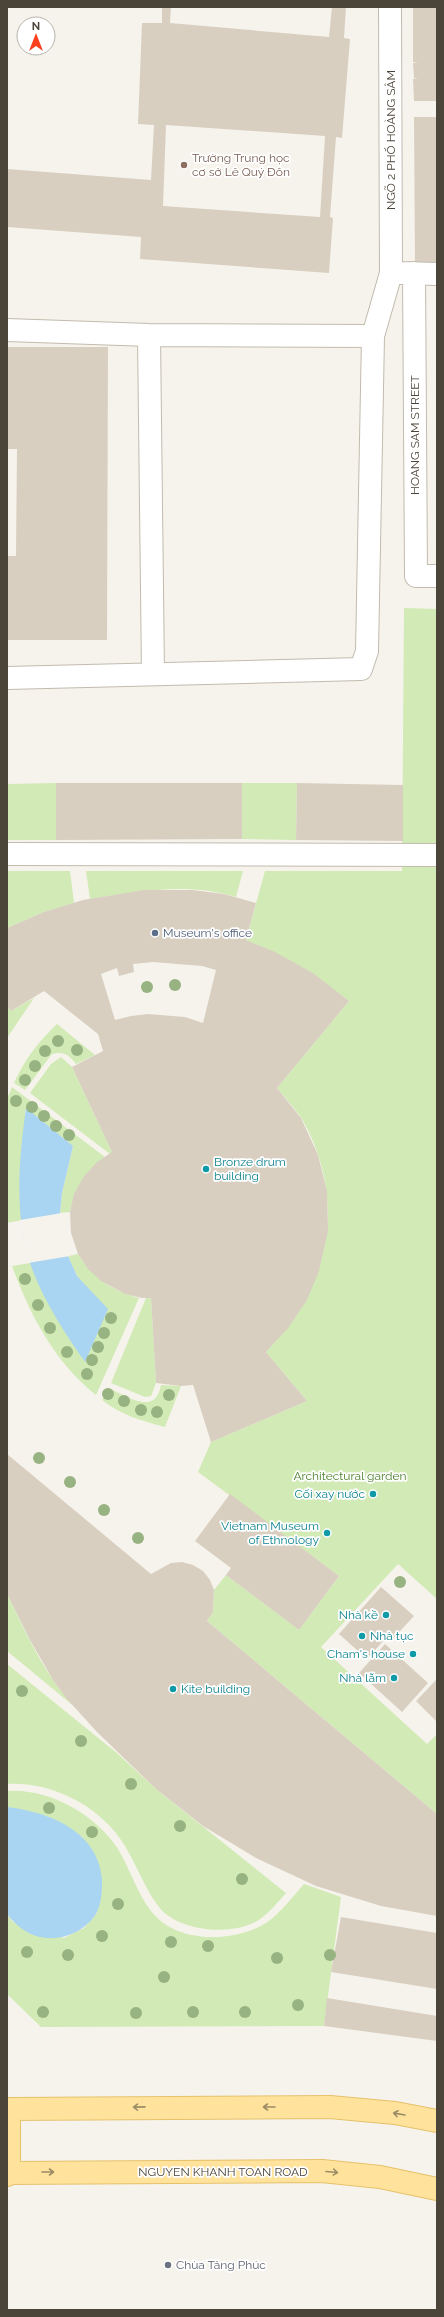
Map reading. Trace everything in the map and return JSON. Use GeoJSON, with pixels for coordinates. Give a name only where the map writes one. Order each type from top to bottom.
{"type":"FeatureCollection","features":[{"type":"Feature","properties":{"kind":"main road"},"geometry":{"type":"LineString","coordinates":[[8,2173],[8,2109],[330,2107],[395,2113],[437,2122]]}},
{"type":"Feature","properties":{"kind":"main road","name":"NGUYEN KHANH TOAN ROAD"},"geometry":{"type":"LineString","coordinates":[[8,2173],[322,2171],[380,2177],[437,2189]]}},
{"type":"Feature","properties":{"kind":"street","name":"NGÕ 2 PHỐ HOÀNG SÂM"},"geometry":{"type":"LineString","coordinates":[[153,674],[361,669],[367,651],[373,336],[391,274],[390,7]]}},
{"type":"Feature","properties":{"kind":"street"},"geometry":{"type":"LineString","coordinates":[[391,274],[437,274]]}},
{"type":"Feature","properties":{"kind":"street","name":"HOANG SAM STREET"},"geometry":{"type":"LineString","coordinates":[[414,274],[416,576],[437,576]]}},
{"type":"Feature","properties":{"kind":"street"},"geometry":{"type":"LineString","coordinates":[[7,330],[149,335],[373,336]]}},
{"type":"Feature","properties":{"kind":"street"},"geometry":{"type":"LineString","coordinates":[[7,678],[153,674],[149,335]]}},
{"type":"Feature","properties":{"kind":"street"},"geometry":{"type":"LineString","coordinates":[[7,854],[436,855]]}},
{"type":"Feature","properties":{"kind":"green space","name":"Architectural garden"},"geometry":{"type":"Polygon","coordinates":[[[404,608],[437,609],[437,1599],[398,1564],[321,1647],[427,1744],[437,1734],[437,1814],[207,1621],[213,1612],[214,1590],[226,1575],[299,1630],[339,1576],[198,1472],[211,1442],[307,1401],[266,1352],[288,1327],[305,1300],[318,1271],[325,1242],[328,1211],[325,1180],[316,1150],[302,1119],[277,1088],[349,1001],[299,967],[246,940],[265,871],[402,871],[404,608]]]}},
{"type":"Feature","properties":{"kind":"green space"},"geometry":{"type":"Polygon","coordinates":[[[56,783],[56,840],[7,840],[7,784],[56,783]]]}},
{"type":"Feature","properties":{"kind":"green space"},"geometry":{"type":"Polygon","coordinates":[[[242,783],[297,783],[296,840],[242,839],[242,783]]]}},
{"type":"Feature","properties":{"kind":"green space"},"geometry":{"type":"Polygon","coordinates":[[[7,871],[70,871],[74,903],[44,912],[7,928],[7,871]]]}},
{"type":"Feature","properties":{"kind":"green space"},"geometry":{"type":"Polygon","coordinates":[[[86,871],[243,871],[236,897],[218,892],[200,890],[163,889],[90,899],[86,871]]]}},
{"type":"Feature","properties":{"kind":"green space"},"geometry":{"type":"Polygon","coordinates":[[[34,998],[7,1038],[7,1006],[11,1011],[34,998]]]}},
{"type":"Feature","properties":{"kind":"green space"},"geometry":{"type":"Polygon","coordinates":[[[57,1024],[95,1055],[76,1064],[66,1054],[52,1054],[25,1090],[14,1083],[32,1051],[57,1024]]]}},
{"type":"Feature","properties":{"kind":"green space"},"geometry":{"type":"Polygon","coordinates":[[[61,1057],[72,1067],[112,1152],[110,1154],[30,1093],[51,1064],[61,1057]]]}},
{"type":"Feature","properties":{"kind":"green space"},"geometry":{"type":"Polygon","coordinates":[[[12,1087],[105,1157],[92,1168],[82,1181],[78,1188],[70,1212],[60,1213],[62,1193],[73,1146],[26,1109],[21,1160],[22,1220],[7,1223],[7,1099],[12,1087]]]}},
{"type":"Feature","properties":{"kind":"green space"},"geometry":{"type":"Polygon","coordinates":[[[78,1254],[97,1277],[120,1292],[139,1298],[96,1395],[68,1368],[45,1337],[27,1303],[12,1266],[30,1263],[57,1318],[85,1361],[91,1293],[77,1276],[68,1256],[78,1254]]]}},
{"type":"Feature","properties":{"kind":"green space"},"geometry":{"type":"Polygon","coordinates":[[[146,1298],[151,1298],[156,1383],[151,1396],[145,1397],[111,1383],[146,1298]]]}},
{"type":"Feature","properties":{"kind":"green space"},"geometry":{"type":"Polygon","coordinates":[[[161,1385],[181,1386],[165,1427],[124,1414],[102,1400],[108,1388],[140,1402],[147,1402],[153,1400],[158,1395],[161,1385]]]}},
{"type":"Feature","properties":{"kind":"green space"},"geometry":{"type":"Polygon","coordinates":[[[7,1594],[37,1654],[65,1696],[76,1708],[7,1651],[7,1594]]]}},
{"type":"Feature","properties":{"kind":"green space"},"geometry":{"type":"Polygon","coordinates":[[[7,1664],[118,1754],[156,1789],[286,1893],[270,1911],[249,1925],[222,1930],[193,1927],[179,1922],[159,1907],[149,1893],[125,1846],[103,1819],[74,1799],[58,1792],[24,1784],[7,1784],[7,1664]]]}},
{"type":"Feature","properties":{"kind":"green space"},"geometry":{"type":"Polygon","coordinates":[[[7,1791],[23,1791],[39,1794],[55,1799],[84,1814],[108,1836],[118,1849],[142,1897],[151,1911],[162,1922],[175,1930],[190,1935],[222,1937],[253,1930],[266,1923],[276,1915],[304,1884],[341,1897],[324,2026],[41,2027],[7,1994],[7,1914],[13,1922],[64,1938],[84,1928],[97,1913],[83,1838],[56,1820],[47,1816],[7,1807],[7,1791]]]}},
{"type":"Feature","properties":{"kind":"water"},"geometry":{"type":"Polygon","coordinates":[[[26,1108],[73,1146],[62,1193],[60,1213],[68,1256],[77,1276],[108,1309],[85,1362],[47,1302],[35,1276],[25,1245],[19,1186],[21,1147],[26,1108]]]}},
{"type":"Feature","properties":{"kind":"water"},"geometry":{"type":"Polygon","coordinates":[[[7,1807],[54,1819],[69,1827],[81,1836],[91,1848],[98,1862],[102,1879],[99,1908],[88,1924],[76,1932],[57,1938],[38,1936],[21,1928],[7,1914],[7,1807]]]}},
{"type":"Feature","properties":{"kind":"pier"},"geometry":{"type":"Polygon","coordinates":[[[62,1213],[70,1256],[28,1263],[20,1220],[62,1213]]]}},
{"type":"Feature","properties":{"kind":"building"},"geometry":{"type":"Polygon","coordinates":[[[162,7],[171,7],[170,23],[329,37],[332,7],[346,7],[344,38],[350,39],[342,138],[336,137],[330,217],[333,218],[329,273],[140,259],[141,237],[7,227],[7,169],[151,180],[154,125],[138,124],[142,23],[162,23],[162,7]],[[166,125],[163,206],[320,217],[325,136],[166,125]]]}},
{"type":"Feature","properties":{"kind":"building"},"geometry":{"type":"Polygon","coordinates":[[[413,7],[437,7],[437,101],[414,101],[413,79],[418,78],[414,78],[413,63],[418,62],[413,62],[413,7]]]}},
{"type":"Feature","properties":{"kind":"building"},"geometry":{"type":"Polygon","coordinates":[[[414,117],[437,117],[437,264],[415,264],[414,117]]]}},
{"type":"Feature","properties":{"kind":"building"},"geometry":{"type":"Polygon","coordinates":[[[7,347],[108,347],[107,640],[7,640],[7,556],[16,556],[17,449],[7,449],[7,347]]]}},
{"type":"Feature","properties":{"kind":"building"},"geometry":{"type":"Polygon","coordinates":[[[56,783],[242,783],[242,839],[56,840],[56,783]]]}},
{"type":"Feature","properties":{"kind":"building"},"geometry":{"type":"Polygon","coordinates":[[[297,783],[403,785],[403,841],[296,840],[297,783]]]}},
{"type":"Feature","properties":{"kind":"building","name":"Bronze drum building"},"geometry":{"type":"Polygon","coordinates":[[[144,890],[193,890],[224,894],[256,903],[246,940],[275,952],[313,973],[349,1001],[277,1088],[301,1118],[318,1155],[327,1191],[328,1231],[319,1271],[307,1300],[288,1328],[266,1352],[307,1401],[211,1442],[193,1385],[181,1386],[156,1383],[151,1298],[142,1298],[125,1294],[101,1281],[88,1269],[78,1254],[71,1233],[70,1212],[74,1194],[84,1176],[97,1162],[112,1152],[72,1067],[103,1051],[98,1034],[44,991],[11,1011],[7,1006],[7,928],[44,912],[83,900],[144,890]],[[153,962],[133,964],[134,972],[119,976],[117,968],[101,974],[115,1020],[148,1014],[185,1017],[203,1023],[216,970],[202,966],[153,962]]]}},
{"type":"Feature","properties":{"kind":"building","name":"Kite building"},"geometry":{"type":"Polygon","coordinates":[[[7,1454],[151,1574],[171,1563],[182,1562],[193,1565],[203,1571],[210,1580],[214,1590],[213,1612],[207,1621],[437,1814],[437,1916],[381,1906],[316,1886],[256,1858],[203,1826],[156,1789],[97,1732],[67,1699],[53,1680],[30,1640],[7,1594],[7,1454]]]}},
{"type":"Feature","properties":{"kind":"building"},"geometry":{"type":"Polygon","coordinates":[[[230,1494],[339,1576],[299,1630],[226,1575],[231,1568],[195,1541],[230,1494]]]}},
{"type":"Feature","properties":{"kind":"building","name":"Nhà kề"},"geometry":{"type":"Polygon","coordinates":[[[381,1587],[414,1616],[390,1642],[386,1638],[367,1659],[339,1634],[381,1587]]]}},
{"type":"Feature","properties":{"kind":"building","name":"Nhà lẫm"},"geometry":{"type":"Polygon","coordinates":[[[385,1644],[428,1683],[402,1712],[359,1673],[385,1644]]]}},
{"type":"Feature","properties":{"kind":"building"},"geometry":{"type":"Polygon","coordinates":[[[437,1679],[437,1722],[416,1701],[437,1679]]]}},
{"type":"Feature","properties":{"kind":"building"},"geometry":{"type":"Polygon","coordinates":[[[341,1917],[437,1933],[437,1989],[331,1972],[341,1917]]]}},
{"type":"Feature","properties":{"kind":"building"},"geometry":{"type":"Polygon","coordinates":[[[327,1998],[437,2016],[437,2041],[324,2026],[327,1998]]]}},
{"type":"Feature","properties":{"kind":"place","name":"Trường Trung học cơ sở Lê Quý Đôn"},"geometry":{"type":"Point","coordinates":[184,165]}},
{"type":"Feature","properties":{"kind":"place","name":"Museum's office"},"geometry":{"type":"Point","coordinates":[155,933]}},
{"type":"Feature","properties":{"kind":"place","name":"Bronze drum building"},"geometry":{"type":"Point","coordinates":[206,1169]}},
{"type":"Feature","properties":{"kind":"place","name":"Cối xay nước"},"geometry":{"type":"Point","coordinates":[373,1494]}},
{"type":"Feature","properties":{"kind":"place","name":"Vietnam Museum of Ethnology"},"geometry":{"type":"Point","coordinates":[327,1533]}},
{"type":"Feature","properties":{"kind":"place","name":"Nhà kề"},"geometry":{"type":"Point","coordinates":[386,1615]}},
{"type":"Feature","properties":{"kind":"place","name":"Nhà tục"},"geometry":{"type":"Point","coordinates":[362,1636]}},
{"type":"Feature","properties":{"kind":"place","name":"Cham's house"},"geometry":{"type":"Point","coordinates":[413,1654]}},
{"type":"Feature","properties":{"kind":"place","name":"Nhà lẫm"},"geometry":{"type":"Point","coordinates":[394,1678]}},
{"type":"Feature","properties":{"kind":"place","name":"Kite building"},"geometry":{"type":"Point","coordinates":[173,1689]}},
{"type":"Feature","properties":{"kind":"place","name":"Chùa Tăng Phúc"},"geometry":{"type":"Point","coordinates":[168,2265]}}]}
